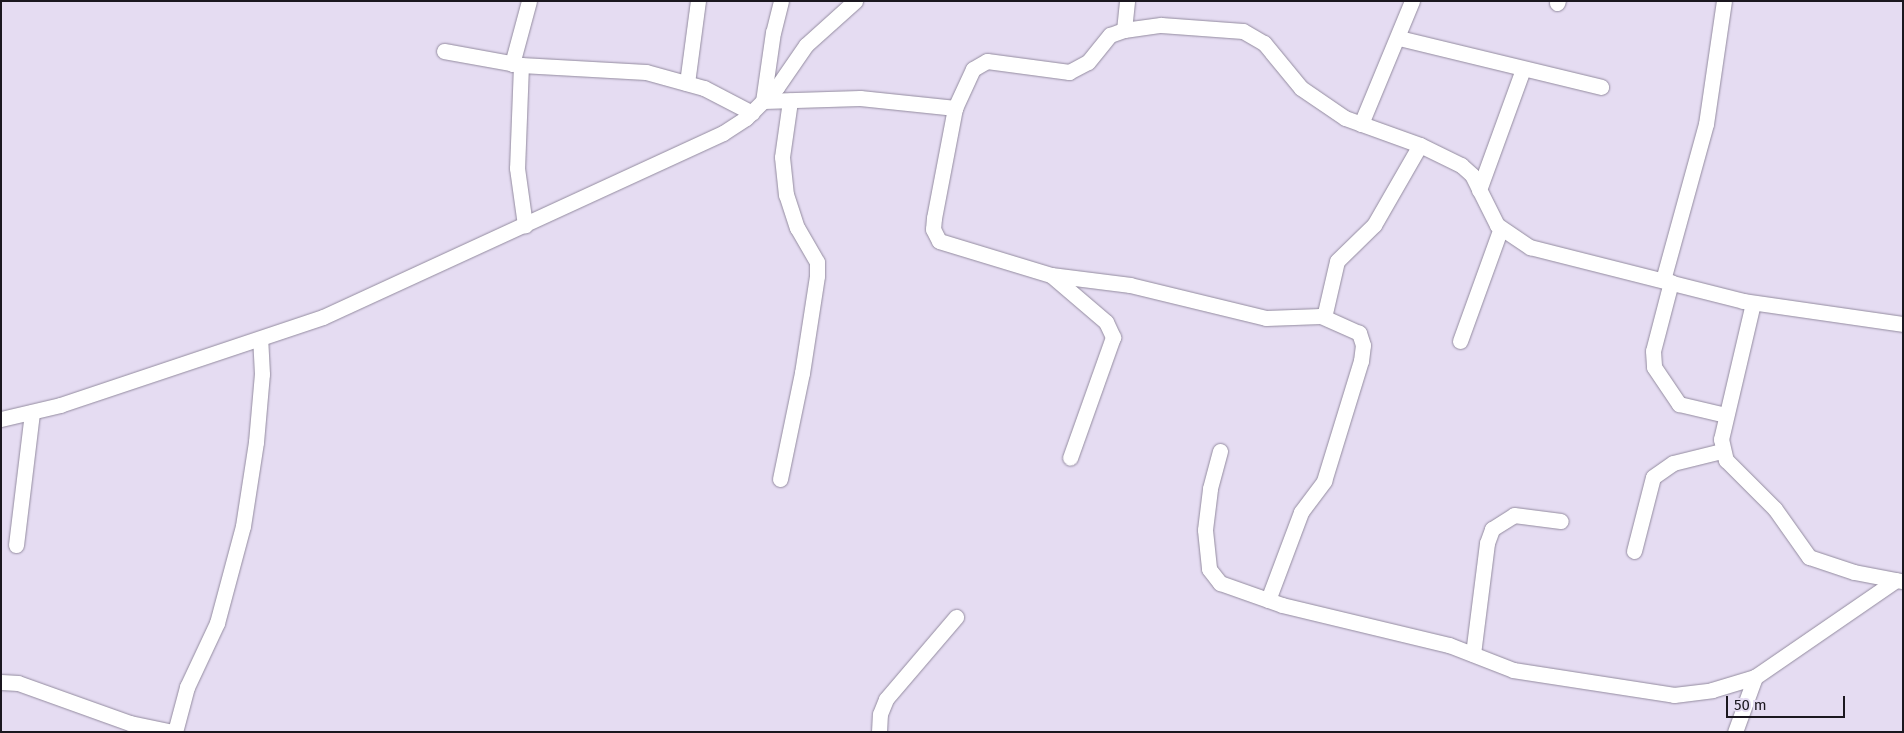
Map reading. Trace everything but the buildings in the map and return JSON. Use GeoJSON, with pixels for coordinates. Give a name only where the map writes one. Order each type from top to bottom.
{"type":"FeatureCollection","features":[{"type":"Feature","properties":{"kind":"street"},"geometry":{"type":"LineString","coordinates":[[524,225],[517,168],[517,65],[529,1]]}},
{"type":"Feature","properties":{"kind":"street"},"geometry":{"type":"LineString","coordinates":[[687,83],[698,1]]}},
{"type":"Feature","properties":{"kind":"street"},"geometry":{"type":"LineString","coordinates":[[763,101],[772,32],[781,1]]}},
{"type":"Feature","properties":{"kind":"street"},"geometry":{"type":"LineString","coordinates":[[1,419],[32,412],[260,339],[322,317],[723,133],[752,113],[806,45],[855,1]]}},
{"type":"Feature","properties":{"kind":"street"},"geometry":{"type":"LineString","coordinates":[[1124,30],[1127,1]]}},
{"type":"Feature","properties":{"kind":"street"},"geometry":{"type":"LineString","coordinates":[[1361,124],[1399,38],[1412,1]]}},
{"type":"Feature","properties":{"kind":"street"},"geometry":{"type":"LineString","coordinates":[[1724,1],[1706,124],[1667,281],[1653,351],[1654,367],[1680,404],[1726,415]]}},
{"type":"Feature","properties":{"kind":"street"},"geometry":{"type":"LineString","coordinates":[[1268,600],[1301,512],[1324,482],[1361,361],[1364,345],[1359,333],[1320,316],[1260,318],[1130,285],[1051,275],[944,245],[935,236],[934,218],[955,108],[980,64],[1003,62],[1069,72],[1088,62],[1110,35],[1124,30],[1161,25],[1216,27],[1243,31],[1264,44],[1301,88],[1339,114],[1420,145],[1461,165],[1479,190],[1489,215],[1511,238],[1544,252],[1753,302],[1903,324]]}},
{"type":"Feature","properties":{"kind":"street"},"geometry":{"type":"LineString","coordinates":[[1399,38],[1601,87]]}},
{"type":"Feature","properties":{"kind":"street"},"geometry":{"type":"LineString","coordinates":[[444,51],[517,65],[633,71],[687,83],[752,113]]}},
{"type":"Feature","properties":{"kind":"street"},"geometry":{"type":"LineString","coordinates":[[1479,190],[1523,69]]}},
{"type":"Feature","properties":{"kind":"street"},"geometry":{"type":"LineString","coordinates":[[763,101],[790,102],[860,98],[955,108]]}},
{"type":"Feature","properties":{"kind":"street"},"geometry":{"type":"LineString","coordinates":[[780,479],[802,373],[817,276],[817,262],[797,228],[786,195],[782,157],[790,102]]}},
{"type":"Feature","properties":{"kind":"street"},"geometry":{"type":"LineString","coordinates":[[1320,316],[1327,308],[1337,261],[1374,225],[1420,145]]}},
{"type":"Feature","properties":{"kind":"street"},"geometry":{"type":"LineString","coordinates":[[1460,341],[1501,228]]}},
{"type":"Feature","properties":{"kind":"street"},"geometry":{"type":"LineString","coordinates":[[1051,275],[1106,322],[1113,337],[1070,458]]}},
{"type":"Feature","properties":{"kind":"street"},"geometry":{"type":"LineString","coordinates":[[1753,302],[1726,415],[1722,451],[1726,460],[1775,509],[1809,557],[1837,567],[1899,580]]}},
{"type":"Feature","properties":{"kind":"street"},"geometry":{"type":"LineString","coordinates":[[1,682],[18,684],[130,723],[174,732],[187,687],[217,623],[243,526],[256,442],[262,374],[260,339]]}},
{"type":"Feature","properties":{"kind":"street"},"geometry":{"type":"LineString","coordinates":[[16,545],[32,412]]}},
{"type":"Feature","properties":{"kind":"street"},"geometry":{"type":"LineString","coordinates":[[1634,551],[1653,477],[1673,463],[1722,451]]}},
{"type":"Feature","properties":{"kind":"street"},"geometry":{"type":"LineString","coordinates":[[1220,452],[1206,514],[1209,569],[1227,587],[1268,600],[1409,635],[1473,654],[1513,670],[1674,695],[1712,690],[1755,677],[1899,580]]}},
{"type":"Feature","properties":{"kind":"street"},"geometry":{"type":"LineString","coordinates":[[1473,654],[1487,543],[1492,529],[1514,515],[1561,521]]}},
{"type":"Feature","properties":{"kind":"street"},"geometry":{"type":"LineString","coordinates":[[879,732],[880,714],[886,699],[956,617]]}},
{"type":"Feature","properties":{"kind":"street"},"geometry":{"type":"LineString","coordinates":[[1735,732],[1755,677]]}}]}
